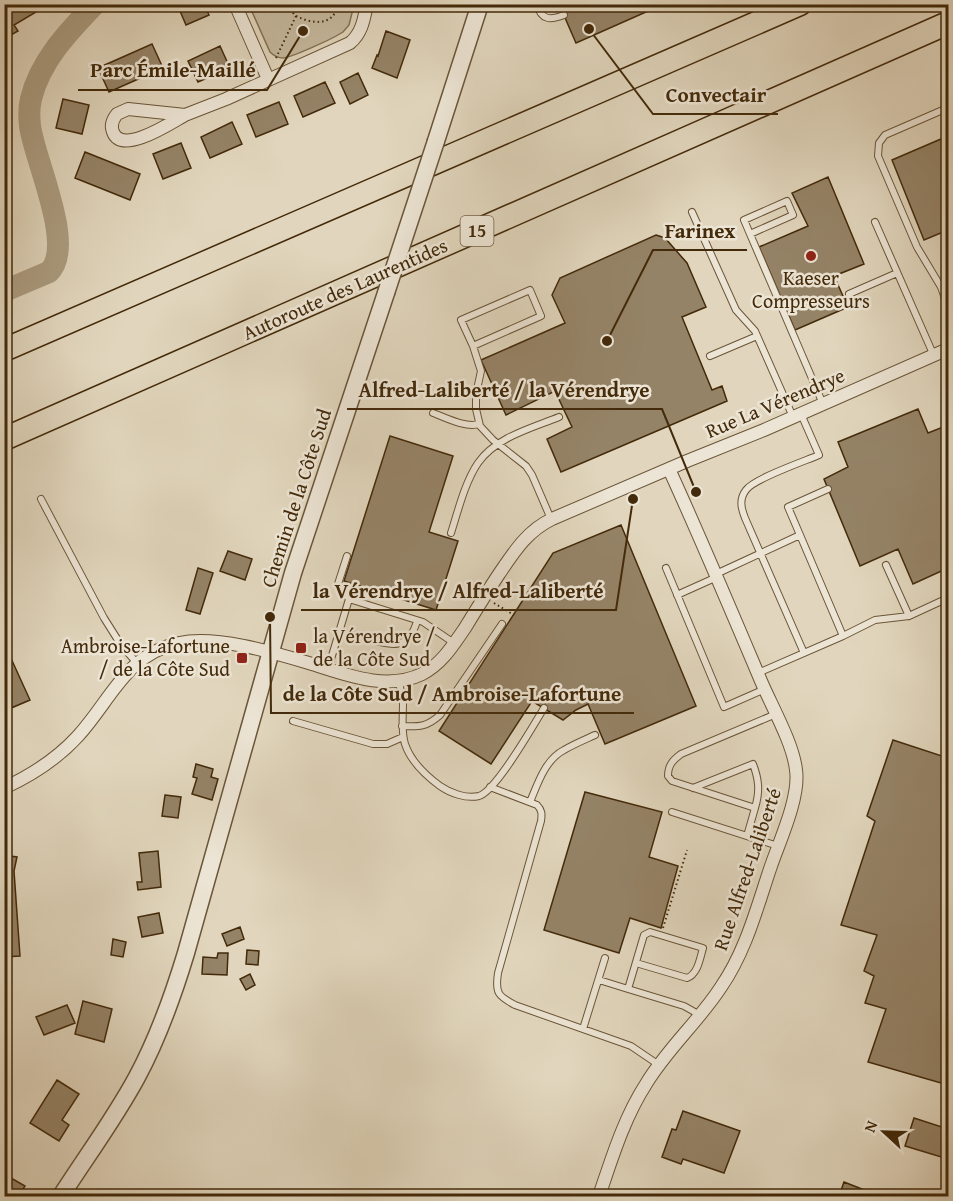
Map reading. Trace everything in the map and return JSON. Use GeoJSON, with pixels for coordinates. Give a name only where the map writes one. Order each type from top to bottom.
{"type":"FeatureCollection","features":[{"type":"Feature","properties":{"kind":"highway"},"geometry":{"type":"LineString","coordinates":[[4,350],[800,4]]}},
{"type":"Feature","properties":{"kind":"highway","name":"Autoroute des Laurentides"},"geometry":{"type":"LineString","coordinates":[[4,439],[948,23]]}},
{"type":"Feature","properties":{"kind":"street"},"geometry":{"type":"LineString","coordinates":[[236,4],[268,79]]}},
{"type":"Feature","properties":{"kind":"street"},"geometry":{"type":"LineString","coordinates":[[185,115],[124,110],[114,117],[112,131],[119,139],[135,140],[185,115],[350,43],[359,33],[367,4]]}},
{"type":"Feature","properties":{"kind":"street","name":"Chemin de la Côte Sud"},"geometry":{"type":"LineString","coordinates":[[61,1197],[131,1088],[167,1010],[186,953],[303,542],[480,4]]}},
{"type":"Feature","properties":{"kind":"street","name":"Rue La Vérendrye"},"geometry":{"type":"LineString","coordinates":[[4,788],[35,771],[70,745],[119,681],[137,663],[154,651],[170,645],[215,641],[376,681],[399,681],[418,676],[438,663],[455,643],[519,544],[538,527],[948,349]]}},
{"type":"Feature","properties":{"kind":"street","name":"Rue Alfred-Laliberté"},"geometry":{"type":"LineString","coordinates":[[599,1197],[627,1117],[646,1083],[721,988],[741,951],[792,803],[796,781],[795,764],[776,714],[669,469]]}},
{"type":"Feature","properties":{"kind":"lane"},"geometry":{"type":"LineString","coordinates":[[537,4],[539,12],[549,18],[564,15]]}},
{"type":"Feature","properties":{"kind":"lane"},"geometry":{"type":"LineString","coordinates":[[945,109],[885,135],[879,143],[878,156],[917,247],[941,287],[948,306]]}},
{"type":"Feature","properties":{"kind":"lane"},"geometry":{"type":"LineString","coordinates":[[750,234],[793,215],[787,201],[744,220],[750,234],[823,404]]}},
{"type":"Feature","properties":{"kind":"lane"},"geometry":{"type":"LineString","coordinates":[[692,212],[736,310],[755,331],[819,455],[755,482],[746,489],[742,496],[741,509],[804,653]]}},
{"type":"Feature","properties":{"kind":"lane"},"geometry":{"type":"LineString","coordinates":[[875,222],[934,356]]}},
{"type":"Feature","properties":{"kind":"lane"},"geometry":{"type":"LineString","coordinates":[[849,294],[897,273]]}},
{"type":"Feature","properties":{"kind":"lane"},"geometry":{"type":"LineString","coordinates":[[473,346],[541,316],[530,290],[461,320],[481,371],[476,394],[479,424],[484,432],[518,459],[532,475],[552,519]]}},
{"type":"Feature","properties":{"kind":"lane"},"geometry":{"type":"LineString","coordinates":[[711,356],[757,336]]}},
{"type":"Feature","properties":{"kind":"lane"},"geometry":{"type":"LineString","coordinates":[[433,413],[466,424],[479,424]]}},
{"type":"Feature","properties":{"kind":"lane"},"geometry":{"type":"LineString","coordinates":[[450,533],[471,475],[482,458],[511,436],[559,417]]}},
{"type":"Feature","properties":{"kind":"lane"},"geometry":{"type":"LineString","coordinates":[[828,489],[788,507],[843,636]]}},
{"type":"Feature","properties":{"kind":"lane"},"geometry":{"type":"LineString","coordinates":[[41,499],[104,618],[121,645],[137,663]]}},
{"type":"Feature","properties":{"kind":"lane"},"geometry":{"type":"LineString","coordinates":[[677,595],[800,535]]}},
{"type":"Feature","properties":{"kind":"lane"},"geometry":{"type":"LineString","coordinates":[[347,556],[338,584],[349,599],[423,622],[455,643]]}},
{"type":"Feature","properties":{"kind":"lane"},"geometry":{"type":"LineString","coordinates":[[886,565],[909,616]]}},
{"type":"Feature","properties":{"kind":"lane"},"geometry":{"type":"LineString","coordinates":[[666,568],[724,706],[765,689]]}},
{"type":"Feature","properties":{"kind":"lane"},"geometry":{"type":"LineString","coordinates":[[758,673],[875,620],[909,616],[948,598]]}},
{"type":"Feature","properties":{"kind":"lane"},"geometry":{"type":"LineString","coordinates":[[328,669],[349,599]]}},
{"type":"Feature","properties":{"kind":"lane"},"geometry":{"type":"LineString","coordinates":[[340,631],[392,645],[406,640],[414,630],[417,621]]}},
{"type":"Feature","properties":{"kind":"lane"},"geometry":{"type":"LineString","coordinates":[[402,726],[427,725],[440,714],[502,624]]}},
{"type":"Feature","properties":{"kind":"lane"},"geometry":{"type":"LineString","coordinates":[[399,681],[403,701],[403,737],[408,753],[425,774],[446,790],[456,794],[480,796],[490,787],[504,771],[544,708]]}},
{"type":"Feature","properties":{"kind":"lane"},"geometry":{"type":"LineString","coordinates":[[755,808],[669,779],[668,770],[674,759],[681,754],[776,714]]}},
{"type":"Feature","properties":{"kind":"lane"},"geometry":{"type":"LineString","coordinates":[[293,722],[373,744],[387,744],[403,737]]}},
{"type":"Feature","properties":{"kind":"lane"},"geometry":{"type":"LineString","coordinates":[[530,802],[552,759],[563,750],[594,735]]}},
{"type":"Feature","properties":{"kind":"lane"},"geometry":{"type":"LineString","coordinates":[[692,788],[753,764],[759,790],[747,836]]}},
{"type":"Feature","properties":{"kind":"lane"},"geometry":{"type":"LineString","coordinates":[[490,787],[537,805],[541,809],[542,822],[498,973],[497,992],[503,999],[515,1005],[631,1046],[659,1065]]}},
{"type":"Feature","properties":{"kind":"lane"},"geometry":{"type":"LineString","coordinates":[[672,812],[778,846]]}},
{"type":"Feature","properties":{"kind":"lane"},"geometry":{"type":"LineString","coordinates":[[628,989],[644,935],[650,932],[703,948],[695,973],[687,978],[636,963]]}},
{"type":"Feature","properties":{"kind":"lane"},"geometry":{"type":"LineString","coordinates":[[583,1029],[605,958]]}},
{"type":"Feature","properties":{"kind":"lane"},"geometry":{"type":"LineString","coordinates":[[598,980],[684,1006],[700,1015]]}},
{"type":"Feature","properties":{"kind":"path"},"geometry":{"type":"LineString","coordinates":[[277,4],[313,22],[324,22],[335,14],[338,4]]}},
{"type":"Feature","properties":{"kind":"path"},"geometry":{"type":"LineString","coordinates":[[276,58],[293,13],[292,4]]}},
{"type":"Feature","properties":{"kind":"path"},"geometry":{"type":"LineString","coordinates":[[494,603],[514,615]]}},
{"type":"Feature","properties":{"kind":"path"},"geometry":{"type":"LineString","coordinates":[[665,921],[687,850]]}},
{"type":"Feature","properties":{"kind":"shaded area"},"geometry":{"type":"Polygon","coordinates":[[[249,5],[354,5],[349,25],[343,32],[313,47],[283,58],[270,52],[249,5]]]}},
{"type":"Feature","properties":{"kind":"building"},"geometry":{"type":"Polygon","coordinates":[[[4,4],[32,4],[36,12],[14,25],[18,31],[4,39],[4,4]]]}},
{"type":"Feature","properties":{"kind":"building"},"geometry":{"type":"Polygon","coordinates":[[[177,4],[204,4],[209,15],[186,25],[177,4]]]}},
{"type":"Feature","properties":{"kind":"building"},"geometry":{"type":"Polygon","coordinates":[[[559,4],[664,4],[576,43],[559,4]]]}},
{"type":"Feature","properties":{"kind":"building"},"geometry":{"type":"Polygon","coordinates":[[[386,31],[410,40],[397,78],[372,68],[386,31]]]}},
{"type":"Feature","properties":{"kind":"building"},"geometry":{"type":"Polygon","coordinates":[[[152,44],[163,68],[109,92],[98,68],[152,44]]]}},
{"type":"Feature","properties":{"kind":"building"},"geometry":{"type":"Polygon","coordinates":[[[220,46],[230,68],[198,82],[188,61],[220,46]]]}},
{"type":"Feature","properties":{"kind":"building"},"geometry":{"type":"Polygon","coordinates":[[[358,73],[368,95],[350,104],[340,82],[358,73]]]}},
{"type":"Feature","properties":{"kind":"building"},"geometry":{"type":"Polygon","coordinates":[[[325,82],[335,103],[303,117],[294,96],[325,82]]]}},
{"type":"Feature","properties":{"kind":"building"},"geometry":{"type":"Polygon","coordinates":[[[63,99],[89,105],[82,134],[56,128],[63,99]]]}},
{"type":"Feature","properties":{"kind":"building"},"geometry":{"type":"Polygon","coordinates":[[[279,102],[288,124],[256,137],[247,115],[279,102]]]}},
{"type":"Feature","properties":{"kind":"building"},"geometry":{"type":"Polygon","coordinates":[[[232,122],[242,144],[210,158],[201,137],[232,122]]]}},
{"type":"Feature","properties":{"kind":"building"},"geometry":{"type":"Polygon","coordinates":[[[948,136],[948,230],[924,240],[892,160],[948,136]]]}},
{"type":"Feature","properties":{"kind":"building"},"geometry":{"type":"Polygon","coordinates":[[[181,143],[191,168],[163,179],[153,154],[181,143]]]}},
{"type":"Feature","properties":{"kind":"building"},"geometry":{"type":"Polygon","coordinates":[[[85,152],[140,174],[130,200],[75,178],[85,152]]]}},
{"type":"Feature","properties":{"kind":"building","name":"Kaeser Compresseurs"},"geometry":{"type":"Polygon","coordinates":[[[828,177],[864,264],[834,276],[848,307],[795,330],[759,247],[808,226],[792,193],[828,177]]]}},
{"type":"Feature","properties":{"kind":"building"},"geometry":{"type":"Polygon","coordinates":[[[656,235],[665,238],[687,263],[706,307],[682,317],[712,390],[722,386],[727,401],[561,472],[547,439],[572,427],[555,391],[506,415],[481,360],[565,323],[552,295],[560,278],[656,235]]]}},
{"type":"Feature","properties":{"kind":"building"},"geometry":{"type":"Polygon","coordinates":[[[918,409],[928,433],[948,425],[948,568],[913,584],[898,549],[860,566],[824,479],[848,467],[838,442],[918,409]]]}},
{"type":"Feature","properties":{"kind":"building"},"geometry":{"type":"Polygon","coordinates":[[[390,436],[453,456],[429,532],[458,541],[436,610],[344,581],[390,436]]]}},
{"type":"Feature","properties":{"kind":"building"},"geometry":{"type":"Polygon","coordinates":[[[621,525],[696,706],[605,744],[588,704],[563,720],[532,701],[491,764],[439,731],[553,553],[621,525]]]}},
{"type":"Feature","properties":{"kind":"building"},"geometry":{"type":"Polygon","coordinates":[[[228,551],[252,559],[245,580],[220,571],[228,551]]]}},
{"type":"Feature","properties":{"kind":"building"},"geometry":{"type":"Polygon","coordinates":[[[198,568],[213,573],[200,614],[186,610],[198,568]]]}},
{"type":"Feature","properties":{"kind":"building"},"geometry":{"type":"Polygon","coordinates":[[[4,643],[30,700],[4,711],[4,643]]]}},
{"type":"Feature","properties":{"kind":"building"},"geometry":{"type":"Polygon","coordinates":[[[893,740],[948,758],[948,1085],[868,1062],[886,1009],[865,1003],[874,976],[864,971],[877,935],[841,925],[875,821],[867,816],[893,740]]]}},
{"type":"Feature","properties":{"kind":"building"},"geometry":{"type":"Polygon","coordinates":[[[196,764],[213,769],[211,777],[218,779],[212,800],[192,794],[197,778],[193,777],[196,764]]]}},
{"type":"Feature","properties":{"kind":"building"},"geometry":{"type":"Polygon","coordinates":[[[585,792],[662,812],[649,857],[678,866],[661,928],[630,918],[619,953],[544,930],[585,792]]]}},
{"type":"Feature","properties":{"kind":"building"},"geometry":{"type":"Polygon","coordinates":[[[165,795],[181,797],[178,818],[162,816],[165,795]]]}},
{"type":"Feature","properties":{"kind":"building"},"geometry":{"type":"Polygon","coordinates":[[[158,851],[161,887],[138,890],[137,882],[142,882],[139,853],[158,851]]]}},
{"type":"Feature","properties":{"kind":"building"},"geometry":{"type":"Polygon","coordinates":[[[17,857],[14,871],[20,956],[4,957],[4,858],[17,857]]]}},
{"type":"Feature","properties":{"kind":"building"},"geometry":{"type":"Polygon","coordinates":[[[159,913],[163,933],[142,937],[138,917],[159,913]]]}},
{"type":"Feature","properties":{"kind":"building"},"geometry":{"type":"Polygon","coordinates":[[[240,927],[244,939],[227,946],[222,934],[240,927]]]}},
{"type":"Feature","properties":{"kind":"building"},"geometry":{"type":"Polygon","coordinates":[[[113,939],[126,942],[123,957],[111,955],[113,939]]]}},
{"type":"Feature","properties":{"kind":"building"},"geometry":{"type":"Polygon","coordinates":[[[247,950],[259,951],[258,965],[246,964],[247,950]]]}},
{"type":"Feature","properties":{"kind":"building"},"geometry":{"type":"Polygon","coordinates":[[[218,953],[228,953],[227,975],[202,974],[203,957],[217,958],[218,953]]]}},
{"type":"Feature","properties":{"kind":"building"},"geometry":{"type":"Polygon","coordinates":[[[250,974],[255,985],[246,990],[240,979],[250,974]]]}},
{"type":"Feature","properties":{"kind":"building"},"geometry":{"type":"Polygon","coordinates":[[[83,1001],[112,1009],[104,1042],[75,1034],[83,1001]]]}},
{"type":"Feature","properties":{"kind":"building"},"geometry":{"type":"Polygon","coordinates":[[[67,1005],[75,1023],[44,1035],[36,1017],[67,1005]]]}},
{"type":"Feature","properties":{"kind":"building"},"geometry":{"type":"Polygon","coordinates":[[[57,1080],[79,1094],[62,1120],[69,1125],[59,1141],[30,1123],[57,1080]]]}},
{"type":"Feature","properties":{"kind":"building"},"geometry":{"type":"Polygon","coordinates":[[[683,1111],[740,1131],[724,1173],[683,1159],[681,1164],[662,1157],[672,1129],[676,1130],[683,1111]]]}},
{"type":"Feature","properties":{"kind":"building"},"geometry":{"type":"Polygon","coordinates":[[[914,1118],[948,1129],[948,1159],[905,1146],[914,1118]]]}},
{"type":"Feature","properties":{"kind":"building"},"geometry":{"type":"Polygon","coordinates":[[[4,1174],[25,1186],[19,1196],[4,1196],[4,1174]]]}},
{"type":"Feature","properties":{"kind":"building"},"geometry":{"type":"Polygon","coordinates":[[[844,1182],[872,1193],[871,1196],[839,1196],[844,1182]]]}},
{"type":"Feature","properties":{"kind":"waterway"},"geometry":{"type":"LineString","coordinates":[[4,291],[49,272],[56,260],[58,243],[56,223],[33,141],[30,102],[35,85],[48,59],[95,4]]}},
{"type":"Feature","properties":{"kind":"place","name":"Convectair"},"geometry":{"type":"Point","coordinates":[589,29]}},
{"type":"Feature","properties":{"kind":"place","name":"Parc Émile-Maillé"},"geometry":{"type":"Point","coordinates":[303,31]}},
{"type":"Feature","properties":{"kind":"place","name":"Kaeser Compresseurs"},"geometry":{"type":"Point","coordinates":[811,256]}},
{"type":"Feature","properties":{"kind":"place","name":"Farinex"},"geometry":{"type":"Point","coordinates":[607,341]}},
{"type":"Feature","properties":{"kind":"place","name":"Alfred-Laliberté / la Vérendrye"},"geometry":{"type":"Point","coordinates":[696,492]}},
{"type":"Feature","properties":{"kind":"place","name":"la Vérendrye / Alfred-Laliberté"},"geometry":{"type":"Point","coordinates":[633,499]}},
{"type":"Feature","properties":{"kind":"place","name":"de la Côte Sud / Ambroise-Lafortune"},"geometry":{"type":"Point","coordinates":[270,617]}},
{"type":"Feature","properties":{"kind":"place","name":"la Vérendrye / de la Côte Sud"},"geometry":{"type":"Point","coordinates":[301,648]}},
{"type":"Feature","properties":{"kind":"place","name":"Ambroise-Lafortune / de la Côte Sud"},"geometry":{"type":"Point","coordinates":[242,658]}}]}
